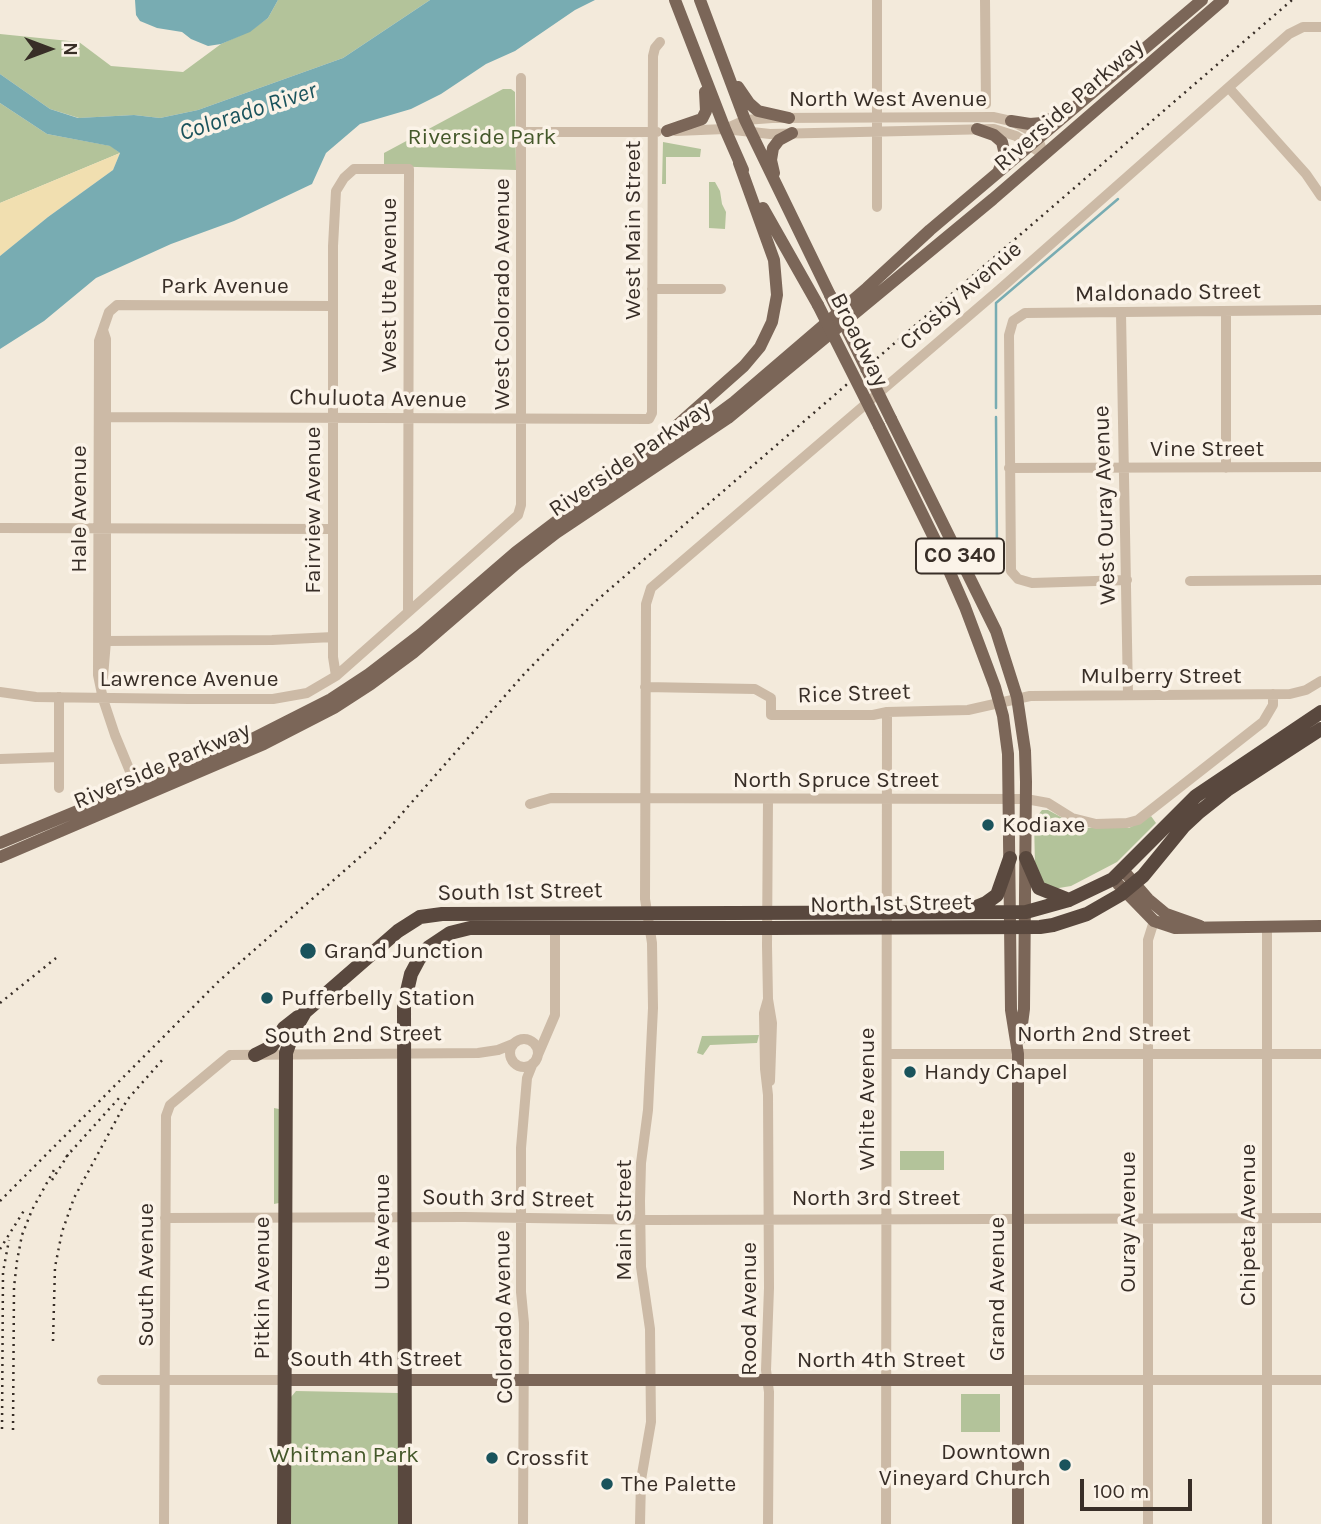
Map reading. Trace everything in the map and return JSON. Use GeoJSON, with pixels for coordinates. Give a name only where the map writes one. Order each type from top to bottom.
{"type":"FeatureCollection","features":[{"type":"Feature","properties":{"kind":"highway","name":"North 1st Street"},"geometry":{"type":"LineString","coordinates":[[648,921],[768,913],[887,920],[1018,919],[1069,901],[1117,874],[1196,796],[1321,712]]}},
{"type":"Feature","properties":{"kind":"highway","name":"North 1st Street"},"geometry":{"type":"LineString","coordinates":[[648,921],[768,929],[963,913],[1053,925],[1087,914],[1129,887],[1198,813],[1227,790],[1321,729]]}},
{"type":"Feature","properties":{"kind":"highway"},"geometry":{"type":"LineString","coordinates":[[963,913],[997,895],[1010,858]]}},
{"type":"Feature","properties":{"kind":"highway"},"geometry":{"type":"LineString","coordinates":[[1026,858],[1039,888],[1069,901]]}},
{"type":"Feature","properties":{"kind":"highway","name":"South 1st Street"},"geometry":{"type":"LineString","coordinates":[[286,1053],[305,1012],[398,931],[420,917],[442,914],[648,921]]}},
{"type":"Feature","properties":{"kind":"highway","name":"South 1st Street"},"geometry":{"type":"LineString","coordinates":[[429,947],[450,933],[470,928],[555,928],[648,921]]}},
{"type":"Feature","properties":{"kind":"highway","name":"Ute Avenue"},"geometry":{"type":"LineString","coordinates":[[405,1524],[404,1004],[406,987],[419,959],[429,947]]}},
{"type":"Feature","properties":{"kind":"highway"},"geometry":{"type":"LineString","coordinates":[[255,1055],[271,1047],[284,1028],[305,1012]]}},
{"type":"Feature","properties":{"kind":"highway","name":"Pitkin Avenue"},"geometry":{"type":"LineString","coordinates":[[284,1524],[286,1053]]}},
{"type":"Feature","properties":{"kind":"main road","name":"Broadway"},"geometry":{"type":"LineString","coordinates":[[675,0],[739,163],[818,305],[952,577],[999,702]]}},
{"type":"Feature","properties":{"kind":"main road","name":"Broadway"},"geometry":{"type":"LineString","coordinates":[[700,0],[750,133],[996,631],[1017,697]]}},
{"type":"Feature","properties":{"kind":"main road","name":"Riverside Parkway"},"geometry":{"type":"LineString","coordinates":[[0,857],[331,699],[402,649],[516,552],[570,511],[688,436],[734,402],[1033,142],[1202,0]]}},
{"type":"Feature","properties":{"kind":"main road","name":"Riverside Parkway"},"geometry":{"type":"LineString","coordinates":[[0,843],[280,737],[334,708],[371,684],[414,653],[547,541],[728,418],[1044,155],[1223,0]]}},
{"type":"Feature","properties":{"kind":"main road"},"geometry":{"type":"LineString","coordinates":[[717,45],[749,103],[758,111],[789,118]]}},
{"type":"Feature","properties":{"kind":"main road"},"geometry":{"type":"LineString","coordinates":[[667,131],[698,121],[706,111],[705,88],[694,48]]}},
{"type":"Feature","properties":{"kind":"main road"},"geometry":{"type":"LineString","coordinates":[[1011,121],[1042,123],[1075,107]]}},
{"type":"Feature","properties":{"kind":"main road"},"geometry":{"type":"LineString","coordinates":[[977,129],[994,135],[1004,146],[1004,160],[997,173]]}},
{"type":"Feature","properties":{"kind":"main road"},"geometry":{"type":"LineString","coordinates":[[786,206],[773,168],[772,153],[779,140],[792,134]]}},
{"type":"Feature","properties":{"kind":"main road"},"geometry":{"type":"LineString","coordinates":[[570,511],[674,428],[744,366],[768,333],[776,308],[776,271],[768,240],[739,163]]}},
{"type":"Feature","properties":{"kind":"main road","name":"CO 340"},"geometry":{"type":"LineString","coordinates":[[1017,697],[1024,751],[1026,799],[1026,858],[1018,919]]}},
{"type":"Feature","properties":{"kind":"main road","name":"Grand Avenue"},"geometry":{"type":"LineString","coordinates":[[999,702],[1008,754],[1010,858],[1018,919],[1011,1010],[1018,1054],[1018,1524]]}},
{"type":"Feature","properties":{"kind":"main road"},"geometry":{"type":"LineString","coordinates":[[1117,874],[1154,921],[1175,928],[1321,926]]}},
{"type":"Feature","properties":{"kind":"main road"},"geometry":{"type":"LineString","coordinates":[[1129,887],[1166,914],[1200,926]]}},
{"type":"Feature","properties":{"kind":"main road","name":"South 4th Street"},"geometry":{"type":"LineString","coordinates":[[284,1381],[651,1380]]}},
{"type":"Feature","properties":{"kind":"main road","name":"North 4th Street"},"geometry":{"type":"LineString","coordinates":[[651,1380],[1018,1380]]}},
{"type":"Feature","properties":{"kind":"street"},"geometry":{"type":"LineString","coordinates":[[877,0],[877,207]]}},
{"type":"Feature","properties":{"kind":"street"},"geometry":{"type":"LineString","coordinates":[[985,0],[986,104]]}},
{"type":"Feature","properties":{"kind":"street","name":"Crosby Avenue"},"geometry":{"type":"LineString","coordinates":[[645,687],[647,598],[651,588],[999,290],[1289,34],[1303,27],[1321,27]]}},
{"type":"Feature","properties":{"kind":"street","name":"West Main Street"},"geometry":{"type":"LineString","coordinates":[[649,419],[652,413],[653,57],[660,42]]}},
{"type":"Feature","properties":{"kind":"street","name":"West Colorado Avenue"},"geometry":{"type":"LineString","coordinates":[[520,511],[521,78]]}},
{"type":"Feature","properties":{"kind":"street"},"geometry":{"type":"LineString","coordinates":[[1229,88],[1306,174],[1321,197]]}},
{"type":"Feature","properties":{"kind":"street","name":"North West Avenue"},"geometry":{"type":"LineString","coordinates":[[725,129],[745,120],[983,117],[1011,121],[1027,130],[1044,155]]}},
{"type":"Feature","properties":{"kind":"street","name":"North West Avenue"},"geometry":{"type":"LineString","coordinates":[[522,132],[725,129],[750,133],[792,134],[977,129],[1009,132],[1033,142]]}},
{"type":"Feature","properties":{"kind":"street","name":"West Ute Avenue"},"geometry":{"type":"LineString","coordinates":[[344,178],[354,169],[408,169],[408,611]]}},
{"type":"Feature","properties":{"kind":"street","name":"Fairview Avenue"},"geometry":{"type":"LineString","coordinates":[[337,676],[332,637],[333,306],[336,191],[344,178]]}},
{"type":"Feature","properties":{"kind":"street"},"geometry":{"type":"LineString","coordinates":[[652,289],[721,289]]}},
{"type":"Feature","properties":{"kind":"street","name":"Hale Avenue"},"geometry":{"type":"LineString","coordinates":[[102,693],[106,641],[99,341],[109,312],[117,305]]}},
{"type":"Feature","properties":{"kind":"street","name":"Park Avenue"},"geometry":{"type":"LineString","coordinates":[[117,305],[333,306]]}},
{"type":"Feature","properties":{"kind":"street","name":"Maldonado Street"},"geometry":{"type":"LineString","coordinates":[[1009,468],[1009,335],[1017,318],[1025,313],[1321,310]]}},
{"type":"Feature","properties":{"kind":"street"},"geometry":{"type":"LineString","coordinates":[[1226,311],[1226,468]]}},
{"type":"Feature","properties":{"kind":"street","name":"West Ouray Avenue"},"geometry":{"type":"LineString","coordinates":[[1121,313],[1128,695]]}},
{"type":"Feature","properties":{"kind":"street","name":"Hale Avenue"},"geometry":{"type":"LineString","coordinates":[[103,330],[106,339],[106,417],[98,675],[102,693],[139,791]]}},
{"type":"Feature","properties":{"kind":"street","name":"Chuluota Avenue"},"geometry":{"type":"LineString","coordinates":[[106,417],[649,419]]}},
{"type":"Feature","properties":{"kind":"street","name":"Vine Street"},"geometry":{"type":"LineString","coordinates":[[1009,468],[1321,467]]}},
{"type":"Feature","properties":{"kind":"street"},"geometry":{"type":"LineString","coordinates":[[1009,468],[1010,566],[1018,579],[1032,583],[1127,580]]}},
{"type":"Feature","properties":{"kind":"street","name":"Lawrence Avenue"},"geometry":{"type":"LineString","coordinates":[[0,692],[59,697],[102,693],[273,699],[307,693],[337,676],[509,525],[520,511]]}},
{"type":"Feature","properties":{"kind":"street"},"geometry":{"type":"LineString","coordinates":[[0,528],[332,529]]}},
{"type":"Feature","properties":{"kind":"street"},"geometry":{"type":"LineString","coordinates":[[1190,581],[1321,580]]}},
{"type":"Feature","properties":{"kind":"street"},"geometry":{"type":"LineString","coordinates":[[106,641],[332,637]]}},
{"type":"Feature","properties":{"kind":"street","name":"Mulberry Street"},"geometry":{"type":"LineString","coordinates":[[999,702],[1017,697],[1273,694],[1298,692],[1321,681]]}},
{"type":"Feature","properties":{"kind":"street"},"geometry":{"type":"LineString","coordinates":[[645,687],[645,899],[648,921]]}},
{"type":"Feature","properties":{"kind":"street","name":"Rice Street"},"geometry":{"type":"LineString","coordinates":[[645,687],[755,689],[771,698],[771,715],[873,715],[887,712],[968,710],[999,702]]}},
{"type":"Feature","properties":{"kind":"street","name":"North Spruce Street"},"geometry":{"type":"LineString","coordinates":[[530,804],[551,798],[1026,799],[1041,800],[1072,818],[1096,824],[1127,823],[1135,821],[1263,722],[1273,705],[1273,694]]}},
{"type":"Feature","properties":{"kind":"street"},"geometry":{"type":"LineString","coordinates":[[59,697],[59,788]]}},
{"type":"Feature","properties":{"kind":"street","name":"White Avenue"},"geometry":{"type":"LineString","coordinates":[[886,1524],[887,712]]}},
{"type":"Feature","properties":{"kind":"street"},"geometry":{"type":"LineString","coordinates":[[0,758],[59,757]]}},
{"type":"Feature","properties":{"kind":"street","name":"Rood Avenue"},"geometry":{"type":"LineString","coordinates":[[768,799],[768,999],[764,1013],[768,1094],[768,1524]]}},
{"type":"Feature","properties":{"kind":"street","name":"Main Street"},"geometry":{"type":"LineString","coordinates":[[640,1524],[641,1480],[651,1422],[649,1318],[641,1267],[640,1220],[641,1163],[648,1111],[653,1019],[652,943],[648,921]]}},
{"type":"Feature","properties":{"kind":"street","name":"Ouray Avenue"},"geometry":{"type":"LineString","coordinates":[[1147,1524],[1148,940],[1154,921]]}},
{"type":"Feature","properties":{"kind":"street","name":"Chipeta Avenue"},"geometry":{"type":"LineString","coordinates":[[1267,1524],[1268,926]]}},
{"type":"Feature","properties":{"kind":"street","name":"Colorado Avenue"},"geometry":{"type":"LineString","coordinates":[[523,1524],[525,1380],[521,1148],[528,1072],[555,1016],[555,928]]}},
{"type":"Feature","properties":{"kind":"street"},"geometry":{"type":"LineString","coordinates":[[526,1040],[534,1045],[535,1060],[526,1067],[516,1064],[510,1056],[513,1044],[526,1040],[546,1034]]}},
{"type":"Feature","properties":{"kind":"street","name":"South 2nd Street"},"geometry":{"type":"LineString","coordinates":[[230,1055],[478,1053],[513,1044]]}},
{"type":"Feature","properties":{"kind":"street","name":"South 2nd Street"},"geometry":{"type":"LineString","coordinates":[[478,1053],[516,1064]]}},
{"type":"Feature","properties":{"kind":"street","name":"North 2nd Street"},"geometry":{"type":"LineString","coordinates":[[887,1054],[1321,1054]]}},
{"type":"Feature","properties":{"kind":"street","name":"South Avenue"},"geometry":{"type":"LineString","coordinates":[[164,1524],[168,1109],[179,1096],[230,1055]]}},
{"type":"Feature","properties":{"kind":"street","name":"Colorado Avenue"},"geometry":{"type":"LineString","coordinates":[[516,1064],[524,1110]]}},
{"type":"Feature","properties":{"kind":"street","name":"South 3rd Street"},"geometry":{"type":"LineString","coordinates":[[165,1218],[521,1217],[640,1220]]}},
{"type":"Feature","properties":{"kind":"street","name":"North 3rd Street"},"geometry":{"type":"LineString","coordinates":[[640,1220],[1321,1218]]}},
{"type":"Feature","properties":{"kind":"street","name":"South 4th Street"},"geometry":{"type":"LineString","coordinates":[[102,1380],[284,1381]]}},
{"type":"Feature","properties":{"kind":"street","name":"North 4th Street"},"geometry":{"type":"LineString","coordinates":[[1018,1380],[1321,1380]]}},
{"type":"Feature","properties":{"kind":"green space"},"geometry":{"type":"Polygon","coordinates":[[[278,0],[430,0],[343,58],[198,110],[160,118],[134,115],[79,118],[50,109],[0,74],[0,34],[79,42],[111,66],[183,72],[221,44],[250,31],[268,18],[278,0]]]}},
{"type":"Feature","properties":{"kind":"green space","name":"Riverside Park"},"geometry":{"type":"Polygon","coordinates":[[[503,89],[515,92],[516,170],[384,166],[384,153],[503,89]]]}},
{"type":"Feature","properties":{"kind":"green space"},"geometry":{"type":"Polygon","coordinates":[[[0,103],[47,134],[111,146],[120,153],[0,203],[0,103]]]}},
{"type":"Feature","properties":{"kind":"green space"},"geometry":{"type":"Polygon","coordinates":[[[663,142],[701,149],[700,157],[666,157],[666,184],[662,184],[663,142]]]}},
{"type":"Feature","properties":{"kind":"green space"},"geometry":{"type":"Polygon","coordinates":[[[709,182],[715,182],[720,191],[726,212],[725,229],[709,228],[709,182]]]}},
{"type":"Feature","properties":{"kind":"green space"},"geometry":{"type":"Polygon","coordinates":[[[1042,810],[1048,810],[1072,823],[1089,828],[1129,828],[1151,816],[1156,823],[1117,862],[1071,886],[1053,889],[1044,885],[1035,866],[1034,820],[1042,810]]]}},
{"type":"Feature","properties":{"kind":"green space"},"geometry":{"type":"Polygon","coordinates":[[[759,1035],[757,1043],[710,1045],[703,1055],[697,1053],[702,1036],[759,1035]]]}},
{"type":"Feature","properties":{"kind":"green space"},"geometry":{"type":"Polygon","coordinates":[[[274,1108],[279,1109],[279,1203],[274,1204],[274,1108]]]}},
{"type":"Feature","properties":{"kind":"green space"},"geometry":{"type":"Polygon","coordinates":[[[900,1151],[944,1151],[944,1170],[900,1170],[900,1151]]]}},
{"type":"Feature","properties":{"kind":"green space","name":"Whitman Park"},"geometry":{"type":"Polygon","coordinates":[[[296,1391],[398,1393],[399,1524],[291,1524],[291,1397],[296,1391]]]}},
{"type":"Feature","properties":{"kind":"green space"},"geometry":{"type":"Polygon","coordinates":[[[961,1394],[1000,1394],[1000,1432],[961,1432],[961,1394]]]}},
{"type":"Feature","properties":{"kind":"sand"},"geometry":{"type":"Polygon","coordinates":[[[120,153],[113,170],[0,256],[0,203],[120,153]]]}},
{"type":"Feature","properties":{"kind":"water"},"geometry":{"type":"Polygon","coordinates":[[[135,0],[278,0],[268,18],[250,32],[221,44],[208,46],[182,32],[157,28],[140,21],[136,15],[135,0]]]}},
{"type":"Feature","properties":{"kind":"water","name":"Colorado River"},"geometry":{"type":"Polygon","coordinates":[[[430,0],[595,0],[575,10],[515,51],[486,64],[441,94],[411,109],[360,124],[326,153],[312,184],[234,221],[171,244],[96,278],[44,321],[0,349],[0,256],[113,170],[120,153],[110,146],[47,134],[0,103],[0,74],[50,109],[78,118],[134,115],[160,118],[198,110],[343,58],[430,0]]]}},
{"type":"Feature","properties":{"kind":"waterway"},"geometry":{"type":"LineString","coordinates":[[996,408],[996,303],[1118,199]]}},
{"type":"Feature","properties":{"kind":"waterway"},"geometry":{"type":"LineString","coordinates":[[996,417],[997,554]]}},
{"type":"Feature","properties":{"kind":"railway"},"geometry":{"type":"LineString","coordinates":[[0,1201],[219,981],[377,842],[525,673],[596,601],[1292,0]]}},
{"type":"Feature","properties":{"kind":"railway"},"geometry":{"type":"LineString","coordinates":[[0,1003],[56,958]]}},
{"type":"Feature","properties":{"kind":"railway"},"geometry":{"type":"LineString","coordinates":[[53,1341],[55,1267],[62,1232],[74,1198],[127,1100],[164,1058]]}},
{"type":"Feature","properties":{"kind":"railway"},"geometry":{"type":"LineString","coordinates":[[66,1157],[120,1097]]}},
{"type":"Feature","properties":{"kind":"railway"},"geometry":{"type":"LineString","coordinates":[[52,1180],[71,1150]]}},
{"type":"Feature","properties":{"kind":"railway"},"geometry":{"type":"LineString","coordinates":[[13,1430],[14,1287],[17,1261],[22,1235],[32,1210],[54,1170]]}},
{"type":"Feature","properties":{"kind":"railway"},"geometry":{"type":"LineString","coordinates":[[0,1249],[25,1209]]}},
{"type":"Feature","properties":{"kind":"railway"},"geometry":{"type":"LineString","coordinates":[[2,1429],[3,1272],[9,1240]]}},
{"type":"Feature","properties":{"kind":"place","name":"Kodiaxe"},"geometry":{"type":"Point","coordinates":[988,825]}},
{"type":"Feature","properties":{"kind":"place","name":"Grand Junction"},"geometry":{"type":"Point","coordinates":[308,951]}},
{"type":"Feature","properties":{"kind":"place","name":"Pufferbelly Station"},"geometry":{"type":"Point","coordinates":[267,998]}},
{"type":"Feature","properties":{"kind":"place","name":"Handy Chapel"},"geometry":{"type":"Point","coordinates":[910,1072]}},
{"type":"Feature","properties":{"kind":"place","name":"Crossfit"},"geometry":{"type":"Point","coordinates":[492,1458]}},
{"type":"Feature","properties":{"kind":"place","name":"Downtown Vineyard Church"},"geometry":{"type":"Point","coordinates":[1065,1465]}},
{"type":"Feature","properties":{"kind":"place","name":"The Palette"},"geometry":{"type":"Point","coordinates":[607,1484]}}]}
